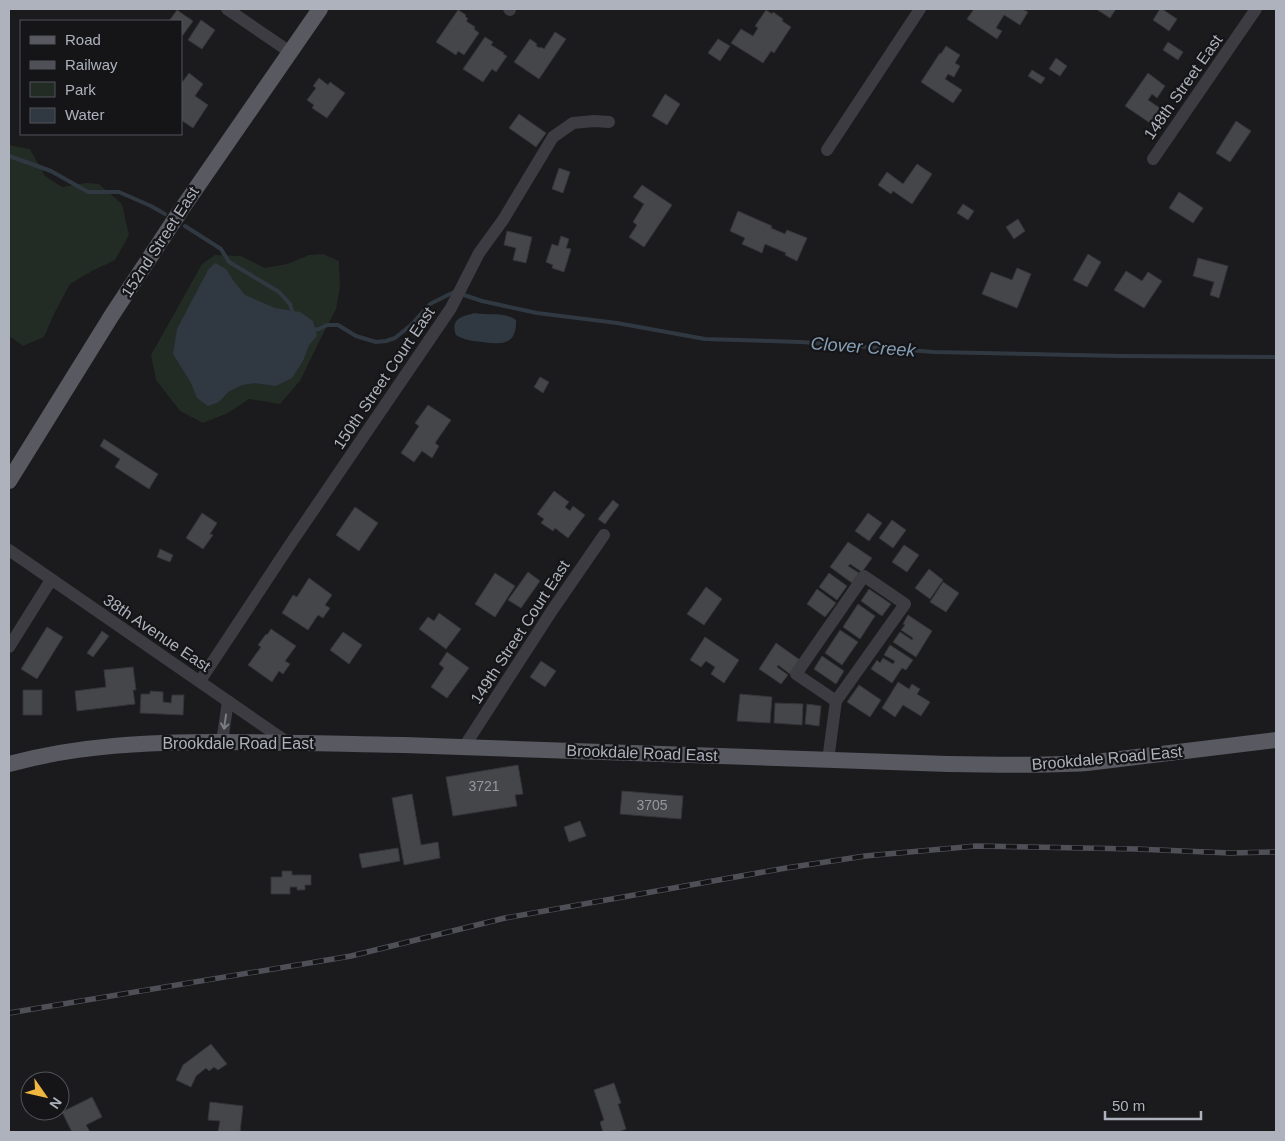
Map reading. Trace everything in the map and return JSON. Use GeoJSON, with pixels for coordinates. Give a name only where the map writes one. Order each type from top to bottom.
{"type":"FeatureCollection","features":[{"type":"Feature","properties":{"kind":"main road","name":"152nd Street East"},"geometry":{"type":"LineString","coordinates":[[9,481],[171,224],[320,9]]}},
{"type":"Feature","properties":{"kind":"main road","name":"Brookdale Road East"},"geometry":{"type":"LineString","coordinates":[[9,764],[30,758],[111,746],[167,742],[287,742],[966,764],[1062,764],[1087,763],[1276,740]]}},
{"type":"Feature","properties":{"kind":"street"},"geometry":{"type":"LineString","coordinates":[[227,9],[290,52]]}},
{"type":"Feature","properties":{"kind":"street"},"geometry":{"type":"LineString","coordinates":[[827,150],[920,9]]}},
{"type":"Feature","properties":{"kind":"street","name":"148th Street East"},"geometry":{"type":"LineString","coordinates":[[1153,159],[1256,9]]}},
{"type":"Feature","properties":{"kind":"street","name":"150th Street Court East"},"geometry":{"type":"LineString","coordinates":[[200,681],[289,546],[451,308],[479,253],[504,220],[553,137],[573,123],[609,122]]}},
{"type":"Feature","properties":{"kind":"street","name":"149th Street Court East"},"geometry":{"type":"LineString","coordinates":[[464,747],[553,609],[604,535]]}},
{"type":"Feature","properties":{"kind":"street","name":"38th Avenue East"},"geometry":{"type":"LineString","coordinates":[[9,550],[287,742]]}},
{"type":"Feature","properties":{"kind":"street"},"geometry":{"type":"LineString","coordinates":[[828,760],[836,701],[905,604],[864,576],[796,674],[836,701]]}},
{"type":"Feature","properties":{"kind":"street"},"geometry":{"type":"LineString","coordinates":[[9,647],[51,580]]}},
{"type":"Feature","properties":{"kind":"street"},"geometry":{"type":"LineString","coordinates":[[222,742],[228,701]]}},
{"type":"Feature","properties":{"kind":"green space"},"geometry":{"type":"Polygon","coordinates":[[[9,145],[30,149],[45,176],[62,187],[86,183],[99,184],[122,204],[129,235],[115,260],[70,284],[44,337],[23,346],[9,336],[9,145]]]}},
{"type":"Feature","properties":{"kind":"green space"},"geometry":{"type":"Polygon","coordinates":[[[323,254],[339,261],[340,287],[336,309],[300,381],[280,404],[249,399],[228,413],[203,423],[180,411],[156,380],[151,355],[202,264],[215,255],[241,256],[265,268],[287,264],[309,255],[323,254]]]}},
{"type":"Feature","properties":{"kind":"water"},"geometry":{"type":"Polygon","coordinates":[[[215,263],[226,269],[245,295],[275,308],[300,312],[313,321],[317,336],[309,345],[303,361],[292,378],[276,386],[255,383],[242,385],[228,392],[219,402],[208,406],[197,398],[191,383],[173,354],[177,329],[208,270],[215,263]]]}},
{"type":"Feature","properties":{"kind":"water"},"geometry":{"type":"Polygon","coordinates":[[[475,313],[501,315],[516,320],[516,328],[511,339],[502,343],[489,343],[468,340],[456,335],[455,325],[458,319],[475,313]]]}},
{"type":"Feature","properties":{"kind":"building"},"geometry":{"type":"Polygon","coordinates":[[[974,9],[1022,9],[1028,12],[1020,25],[1004,15],[996,28],[1002,31],[997,39],[967,19],[974,9]]]}},
{"type":"Feature","properties":{"kind":"building"},"geometry":{"type":"Polygon","coordinates":[[[1096,9],[1116,9],[1110,18],[1096,9]]]}},
{"type":"Feature","properties":{"kind":"building"},"geometry":{"type":"Polygon","coordinates":[[[1160,9],[1177,19],[1169,31],[1153,20],[1160,9]]]}},
{"type":"Feature","properties":{"kind":"building"},"geometry":{"type":"Polygon","coordinates":[[[177,10],[193,21],[183,35],[182,20],[170,20],[177,10]]]}},
{"type":"Feature","properties":{"kind":"building"},"geometry":{"type":"Polygon","coordinates":[[[458,10],[466,15],[468,19],[466,21],[475,27],[474,29],[479,33],[464,55],[458,51],[456,55],[436,42],[458,10]]]}},
{"type":"Feature","properties":{"kind":"building"},"geometry":{"type":"Polygon","coordinates":[[[766,10],[772,14],[773,12],[791,27],[774,53],[771,51],[763,63],[731,43],[741,29],[753,36],[758,28],[755,26],[766,10]]]}},
{"type":"Feature","properties":{"kind":"building"},"geometry":{"type":"Polygon","coordinates":[[[201,20],[215,30],[202,49],[188,40],[201,20]]]}},
{"type":"Feature","properties":{"kind":"building"},"geometry":{"type":"Polygon","coordinates":[[[555,32],[566,39],[539,79],[514,62],[530,39],[537,44],[536,46],[544,49],[555,32]]]}},
{"type":"Feature","properties":{"kind":"building"},"geometry":{"type":"Polygon","coordinates":[[[485,37],[493,42],[491,45],[507,56],[496,72],[492,69],[483,82],[463,69],[485,37]]]}},
{"type":"Feature","properties":{"kind":"building"},"geometry":{"type":"Polygon","coordinates":[[[718,39],[730,46],[720,61],[708,53],[718,39]]]}},
{"type":"Feature","properties":{"kind":"building"},"geometry":{"type":"Polygon","coordinates":[[[1168,42],[1183,52],[1178,60],[1163,50],[1168,42]]]}},
{"type":"Feature","properties":{"kind":"building"},"geometry":{"type":"Polygon","coordinates":[[[946,46],[960,55],[955,63],[960,66],[954,77],[948,74],[945,79],[962,90],[953,103],[921,82],[946,46]]]}},
{"type":"Feature","properties":{"kind":"building"},"geometry":{"type":"Polygon","coordinates":[[[1056,58],[1067,66],[1060,76],[1049,69],[1056,58]]]}},
{"type":"Feature","properties":{"kind":"building"},"geometry":{"type":"Polygon","coordinates":[[[1032,70],[1045,78],[1041,84],[1028,76],[1032,70]]]}},
{"type":"Feature","properties":{"kind":"building"},"geometry":{"type":"Polygon","coordinates":[[[189,73],[203,84],[195,96],[208,105],[193,128],[182,121],[182,83],[189,73]]]}},
{"type":"Feature","properties":{"kind":"building"},"geometry":{"type":"Polygon","coordinates":[[[1148,73],[1165,86],[1157,98],[1152,94],[1148,100],[1160,108],[1150,123],[1125,106],[1148,73]]]}},
{"type":"Feature","properties":{"kind":"building"},"geometry":{"type":"Polygon","coordinates":[[[319,78],[328,85],[330,82],[345,93],[327,118],[312,108],[314,105],[307,100],[316,88],[313,86],[319,78]]]}},
{"type":"Feature","properties":{"kind":"building"},"geometry":{"type":"Polygon","coordinates":[[[665,94],[680,104],[667,125],[652,116],[665,94]]]}},
{"type":"Feature","properties":{"kind":"building"},"geometry":{"type":"Polygon","coordinates":[[[519,114],[546,133],[536,147],[509,128],[519,114]]]}},
{"type":"Feature","properties":{"kind":"building"},"geometry":{"type":"Polygon","coordinates":[[[1236,121],[1251,131],[1230,162],[1216,153],[1236,121]]]}},
{"type":"Feature","properties":{"kind":"building"},"geometry":{"type":"Polygon","coordinates":[[[917,164],[932,174],[912,204],[893,191],[891,194],[878,185],[887,172],[903,184],[917,164]]]}},
{"type":"Feature","properties":{"kind":"building"},"geometry":{"type":"Polygon","coordinates":[[[559,168],[570,172],[563,193],[552,189],[559,168]]]}},
{"type":"Feature","properties":{"kind":"building"},"geometry":{"type":"Polygon","coordinates":[[[642,185],[672,205],[644,247],[629,237],[637,225],[633,222],[644,204],[633,197],[642,185]]]}},
{"type":"Feature","properties":{"kind":"building"},"geometry":{"type":"Polygon","coordinates":[[[1179,192],[1203,208],[1193,223],[1169,208],[1179,192]]]}},
{"type":"Feature","properties":{"kind":"building"},"geometry":{"type":"Polygon","coordinates":[[[963,204],[974,211],[968,220],[957,213],[963,204]]]}},
{"type":"Feature","properties":{"kind":"building"},"geometry":{"type":"Polygon","coordinates":[[[738,211],[785,234],[787,230],[807,238],[797,261],[785,255],[786,253],[765,244],[762,253],[742,244],[745,238],[730,231],[738,211]]]}},
{"type":"Feature","properties":{"kind":"building"},"geometry":{"type":"Polygon","coordinates":[[[1018,219],[1025,231],[1014,239],[1006,227],[1018,219]]]}},
{"type":"Feature","properties":{"kind":"building"},"geometry":{"type":"Polygon","coordinates":[[[507,231],[532,237],[526,263],[513,260],[516,248],[504,245],[507,231]]]}},
{"type":"Feature","properties":{"kind":"building"},"geometry":{"type":"Polygon","coordinates":[[[561,236],[569,239],[566,248],[571,249],[564,272],[552,268],[553,265],[546,262],[552,244],[558,246],[561,236]]]}},
{"type":"Feature","properties":{"kind":"building"},"geometry":{"type":"Polygon","coordinates":[[[1088,254],[1101,262],[1087,287],[1073,280],[1088,254]]]}},
{"type":"Feature","properties":{"kind":"building"},"geometry":{"type":"Polygon","coordinates":[[[1198,258],[1228,266],[1219,298],[1210,295],[1214,282],[1193,276],[1198,258]]]}},
{"type":"Feature","properties":{"kind":"building"},"geometry":{"type":"Polygon","coordinates":[[[1017,268],[1031,274],[1017,308],[982,294],[991,272],[1012,280],[1017,268]]]}},
{"type":"Feature","properties":{"kind":"building"},"geometry":{"type":"Polygon","coordinates":[[[1126,271],[1142,281],[1148,272],[1162,281],[1144,308],[1114,290],[1126,271]]]}},
{"type":"Feature","properties":{"kind":"building"},"geometry":{"type":"Polygon","coordinates":[[[540,377],[549,382],[543,393],[534,387],[540,377]]]}},
{"type":"Feature","properties":{"kind":"building"},"geometry":{"type":"Polygon","coordinates":[[[428,405],[451,420],[435,443],[439,446],[432,458],[422,451],[414,462],[401,453],[419,426],[415,423],[428,405]]]}},
{"type":"Feature","properties":{"kind":"building"},"geometry":{"type":"Polygon","coordinates":[[[104,439],[158,474],[149,489],[115,467],[120,459],[100,446],[104,439]]]}},
{"type":"Feature","properties":{"kind":"building"},"geometry":{"type":"Polygon","coordinates":[[[554,491],[569,502],[565,507],[570,511],[573,506],[585,515],[568,538],[555,528],[553,531],[541,523],[544,519],[537,514],[554,491]]]}},
{"type":"Feature","properties":{"kind":"building"},"geometry":{"type":"Polygon","coordinates":[[[613,500],[619,505],[605,524],[598,519],[613,500]]]}},
{"type":"Feature","properties":{"kind":"building"},"geometry":{"type":"Polygon","coordinates":[[[355,507],[378,523],[359,551],[336,535],[355,507]]]}},
{"type":"Feature","properties":{"kind":"building"},"geometry":{"type":"Polygon","coordinates":[[[202,513],[217,523],[210,534],[213,535],[203,549],[186,538],[202,513]]]}},
{"type":"Feature","properties":{"kind":"building"},"geometry":{"type":"Polygon","coordinates":[[[868,513],[882,523],[869,541],[855,531],[868,513]]]}},
{"type":"Feature","properties":{"kind":"building"},"geometry":{"type":"Polygon","coordinates":[[[892,520],[906,530],[893,548],[879,538],[892,520]]]}},
{"type":"Feature","properties":{"kind":"building"},"geometry":{"type":"Polygon","coordinates":[[[848,542],[872,558],[862,572],[850,564],[848,566],[859,573],[852,583],[830,567],[848,542]]]}},
{"type":"Feature","properties":{"kind":"building"},"geometry":{"type":"Polygon","coordinates":[[[904,545],[919,555],[907,572],[892,562],[904,545]]]}},
{"type":"Feature","properties":{"kind":"building"},"geometry":{"type":"Polygon","coordinates":[[[160,549],[173,555],[170,562],[157,557],[160,549]]]}},
{"type":"Feature","properties":{"kind":"building"},"geometry":{"type":"Polygon","coordinates":[[[929,569],[943,580],[930,599],[915,588],[929,569]]]}},
{"type":"Feature","properties":{"kind":"building"},"geometry":{"type":"Polygon","coordinates":[[[528,572],[540,581],[521,608],[508,600],[528,572]]]}},
{"type":"Feature","properties":{"kind":"building"},"geometry":{"type":"Polygon","coordinates":[[[495,573],[515,586],[495,617],[475,604],[495,573]]]}},
{"type":"Feature","properties":{"kind":"building"},"geometry":{"type":"Polygon","coordinates":[[[829,573],[847,586],[837,600],[819,587],[829,573]]]}},
{"type":"Feature","properties":{"kind":"building"},"geometry":{"type":"Polygon","coordinates":[[[309,578],[332,595],[325,605],[330,608],[323,618],[318,615],[308,630],[282,613],[293,595],[297,597],[309,578]]]}},
{"type":"Feature","properties":{"kind":"building"},"geometry":{"type":"Polygon","coordinates":[[[943,582],[959,593],[946,612],[930,602],[943,582]]]}},
{"type":"Feature","properties":{"kind":"building"},"geometry":{"type":"Polygon","coordinates":[[[706,587],[722,599],[704,625],[687,614],[706,587]]]}},
{"type":"Feature","properties":{"kind":"building"},"geometry":{"type":"Polygon","coordinates":[[[817,589],[836,603],[825,617],[807,604],[817,589]]]}},
{"type":"Feature","properties":{"kind":"building"},"geometry":{"type":"Polygon","coordinates":[[[869,589],[891,604],[882,616],[861,601],[869,589]]]}},
{"type":"Feature","properties":{"kind":"building"},"geometry":{"type":"Polygon","coordinates":[[[858,604],[875,616],[860,639],[843,627],[858,604]]]}},
{"type":"Feature","properties":{"kind":"building"},"geometry":{"type":"Polygon","coordinates":[[[439,613],[461,629],[446,649],[419,629],[428,617],[434,621],[439,613]]]}},
{"type":"Feature","properties":{"kind":"building"},"geometry":{"type":"Polygon","coordinates":[[[908,615],[932,631],[916,657],[893,642],[900,632],[912,640],[913,638],[901,630],[905,625],[903,624],[908,615]]]}},
{"type":"Feature","properties":{"kind":"building"},"geometry":{"type":"Polygon","coordinates":[[[47,627],[63,637],[37,679],[21,669],[47,627]]]}},
{"type":"Feature","properties":{"kind":"building"},"geometry":{"type":"Polygon","coordinates":[[[271,629],[296,646],[285,661],[290,664],[283,674],[279,671],[272,682],[248,665],[261,647],[258,645],[271,629]]]}},
{"type":"Feature","properties":{"kind":"building"},"geometry":{"type":"Polygon","coordinates":[[[840,630],[858,642],[842,665],[825,653],[840,630]]]}},
{"type":"Feature","properties":{"kind":"building"},"geometry":{"type":"Polygon","coordinates":[[[102,631],[109,636],[93,657],[87,653],[102,631]]]}},
{"type":"Feature","properties":{"kind":"building"},"geometry":{"type":"Polygon","coordinates":[[[343,632],[362,645],[349,664],[330,650],[343,632]]]}},
{"type":"Feature","properties":{"kind":"building"},"geometry":{"type":"Polygon","coordinates":[[[705,637],[739,660],[724,683],[711,674],[715,667],[706,661],[701,667],[690,660],[705,637]]]}},
{"type":"Feature","properties":{"kind":"building"},"geometry":{"type":"Polygon","coordinates":[[[776,643],[800,660],[790,674],[778,665],[777,667],[788,675],[781,684],[759,669],[776,643]]]}},
{"type":"Feature","properties":{"kind":"building"},"geometry":{"type":"Polygon","coordinates":[[[890,645],[913,660],[906,670],[902,668],[892,683],[871,669],[877,660],[880,663],[883,658],[893,664],[895,661],[884,655],[890,645]]]}},
{"type":"Feature","properties":{"kind":"building"},"geometry":{"type":"Polygon","coordinates":[[[447,652],[469,668],[447,698],[431,687],[444,668],[439,664],[447,652]]]}},
{"type":"Feature","properties":{"kind":"building"},"geometry":{"type":"Polygon","coordinates":[[[822,656],[844,671],[836,684],[814,669],[822,656]]]}},
{"type":"Feature","properties":{"kind":"building"},"geometry":{"type":"Polygon","coordinates":[[[541,661],[556,671],[545,687],[530,677],[541,661]]]}},
{"type":"Feature","properties":{"kind":"building"},"geometry":{"type":"Polygon","coordinates":[[[133,667],[136,690],[133,690],[135,704],[77,711],[75,691],[106,687],[104,670],[133,667]]]}},
{"type":"Feature","properties":{"kind":"building"},"geometry":{"type":"Polygon","coordinates":[[[898,682],[909,689],[912,684],[920,689],[917,694],[930,702],[921,716],[903,705],[895,717],[882,708],[898,682]]]}},
{"type":"Feature","properties":{"kind":"building"},"geometry":{"type":"Polygon","coordinates":[[[859,685],[881,700],[870,717],[847,702],[859,685]]]}},
{"type":"Feature","properties":{"kind":"building"},"geometry":{"type":"Polygon","coordinates":[[[23,690],[42,690],[42,715],[23,715],[23,690]]]}},
{"type":"Feature","properties":{"kind":"building"},"geometry":{"type":"Polygon","coordinates":[[[150,691],[163,692],[163,702],[171,703],[172,695],[184,695],[183,715],[140,713],[141,694],[150,694],[150,691]]]}},
{"type":"Feature","properties":{"kind":"building"},"geometry":{"type":"Polygon","coordinates":[[[740,694],[772,697],[770,723],[737,721],[740,694]]]}},
{"type":"Feature","properties":{"kind":"building"},"geometry":{"type":"Polygon","coordinates":[[[775,703],[803,704],[802,725],[774,723],[775,703]]]}},
{"type":"Feature","properties":{"kind":"building"},"geometry":{"type":"Polygon","coordinates":[[[807,704],[821,706],[819,726],[805,724],[807,704]]]}},
{"type":"Feature","properties":{"kind":"building"},"geometry":{"type":"Polygon","coordinates":[[[518,765],[523,794],[515,795],[517,806],[453,816],[446,777],[518,765]]]}},
{"type":"Feature","properties":{"kind":"building"},"geometry":{"type":"Polygon","coordinates":[[[622,791],[683,796],[681,819],[620,814],[622,791]]]}},
{"type":"Feature","properties":{"kind":"building"},"geometry":{"type":"Polygon","coordinates":[[[412,794],[421,845],[438,842],[440,858],[404,865],[392,798],[412,794]]]}},
{"type":"Feature","properties":{"kind":"building"},"geometry":{"type":"Polygon","coordinates":[[[580,821],[586,836],[569,842],[564,827],[580,821]]]}},
{"type":"Feature","properties":{"kind":"building"},"geometry":{"type":"Polygon","coordinates":[[[398,848],[400,861],[362,868],[359,854],[398,848]]]}},
{"type":"Feature","properties":{"kind":"building"},"geometry":{"type":"Polygon","coordinates":[[[282,871],[292,871],[292,875],[311,875],[311,885],[305,885],[305,890],[297,890],[297,887],[290,887],[290,894],[271,894],[271,877],[282,877],[282,871]]]}},
{"type":"Feature","properties":{"kind":"building"},"geometry":{"type":"Polygon","coordinates":[[[211,1044],[227,1064],[218,1070],[214,1067],[209,1071],[206,1068],[196,1076],[191,1087],[176,1080],[183,1065],[211,1044]]]}},
{"type":"Feature","properties":{"kind":"building"},"geometry":{"type":"Polygon","coordinates":[[[614,1083],[621,1103],[618,1104],[626,1129],[618,1132],[603,1132],[600,1122],[604,1120],[594,1090],[614,1083]]]}},
{"type":"Feature","properties":{"kind":"building"},"geometry":{"type":"Polygon","coordinates":[[[92,1097],[102,1117],[86,1125],[90,1132],[72,1132],[66,1121],[70,1121],[70,1108],[92,1097]]]}},
{"type":"Feature","properties":{"kind":"building"},"geometry":{"type":"Polygon","coordinates":[[[210,1102],[243,1106],[240,1132],[218,1132],[220,1121],[208,1120],[210,1102]]]}},
{"type":"Feature","properties":{"kind":"waterway"},"geometry":{"type":"LineString","coordinates":[[9,156],[51,171],[88,192],[119,192],[165,214]]}},
{"type":"Feature","properties":{"kind":"waterway"},"geometry":{"type":"LineString","coordinates":[[185,226],[221,249],[229,262],[279,292],[290,304],[293,314]]}},
{"type":"Feature","properties":{"kind":"waterway"},"geometry":{"type":"LineString","coordinates":[[312,330],[327,325],[338,325],[356,336],[376,342],[386,341],[395,338],[411,325],[430,304],[454,292]]}},
{"type":"Feature","properties":{"kind":"waterway","name":"Clover Creek"},"geometry":{"type":"LineString","coordinates":[[461,294],[482,301],[537,313],[617,323],[705,339],[801,342],[934,352],[1276,357]]}},
{"type":"Feature","properties":{"kind":"railway"},"geometry":{"type":"LineString","coordinates":[[9,1013],[351,956],[505,918],[786,868],[865,856],[976,846],[1230,853],[1276,852]]}}]}
